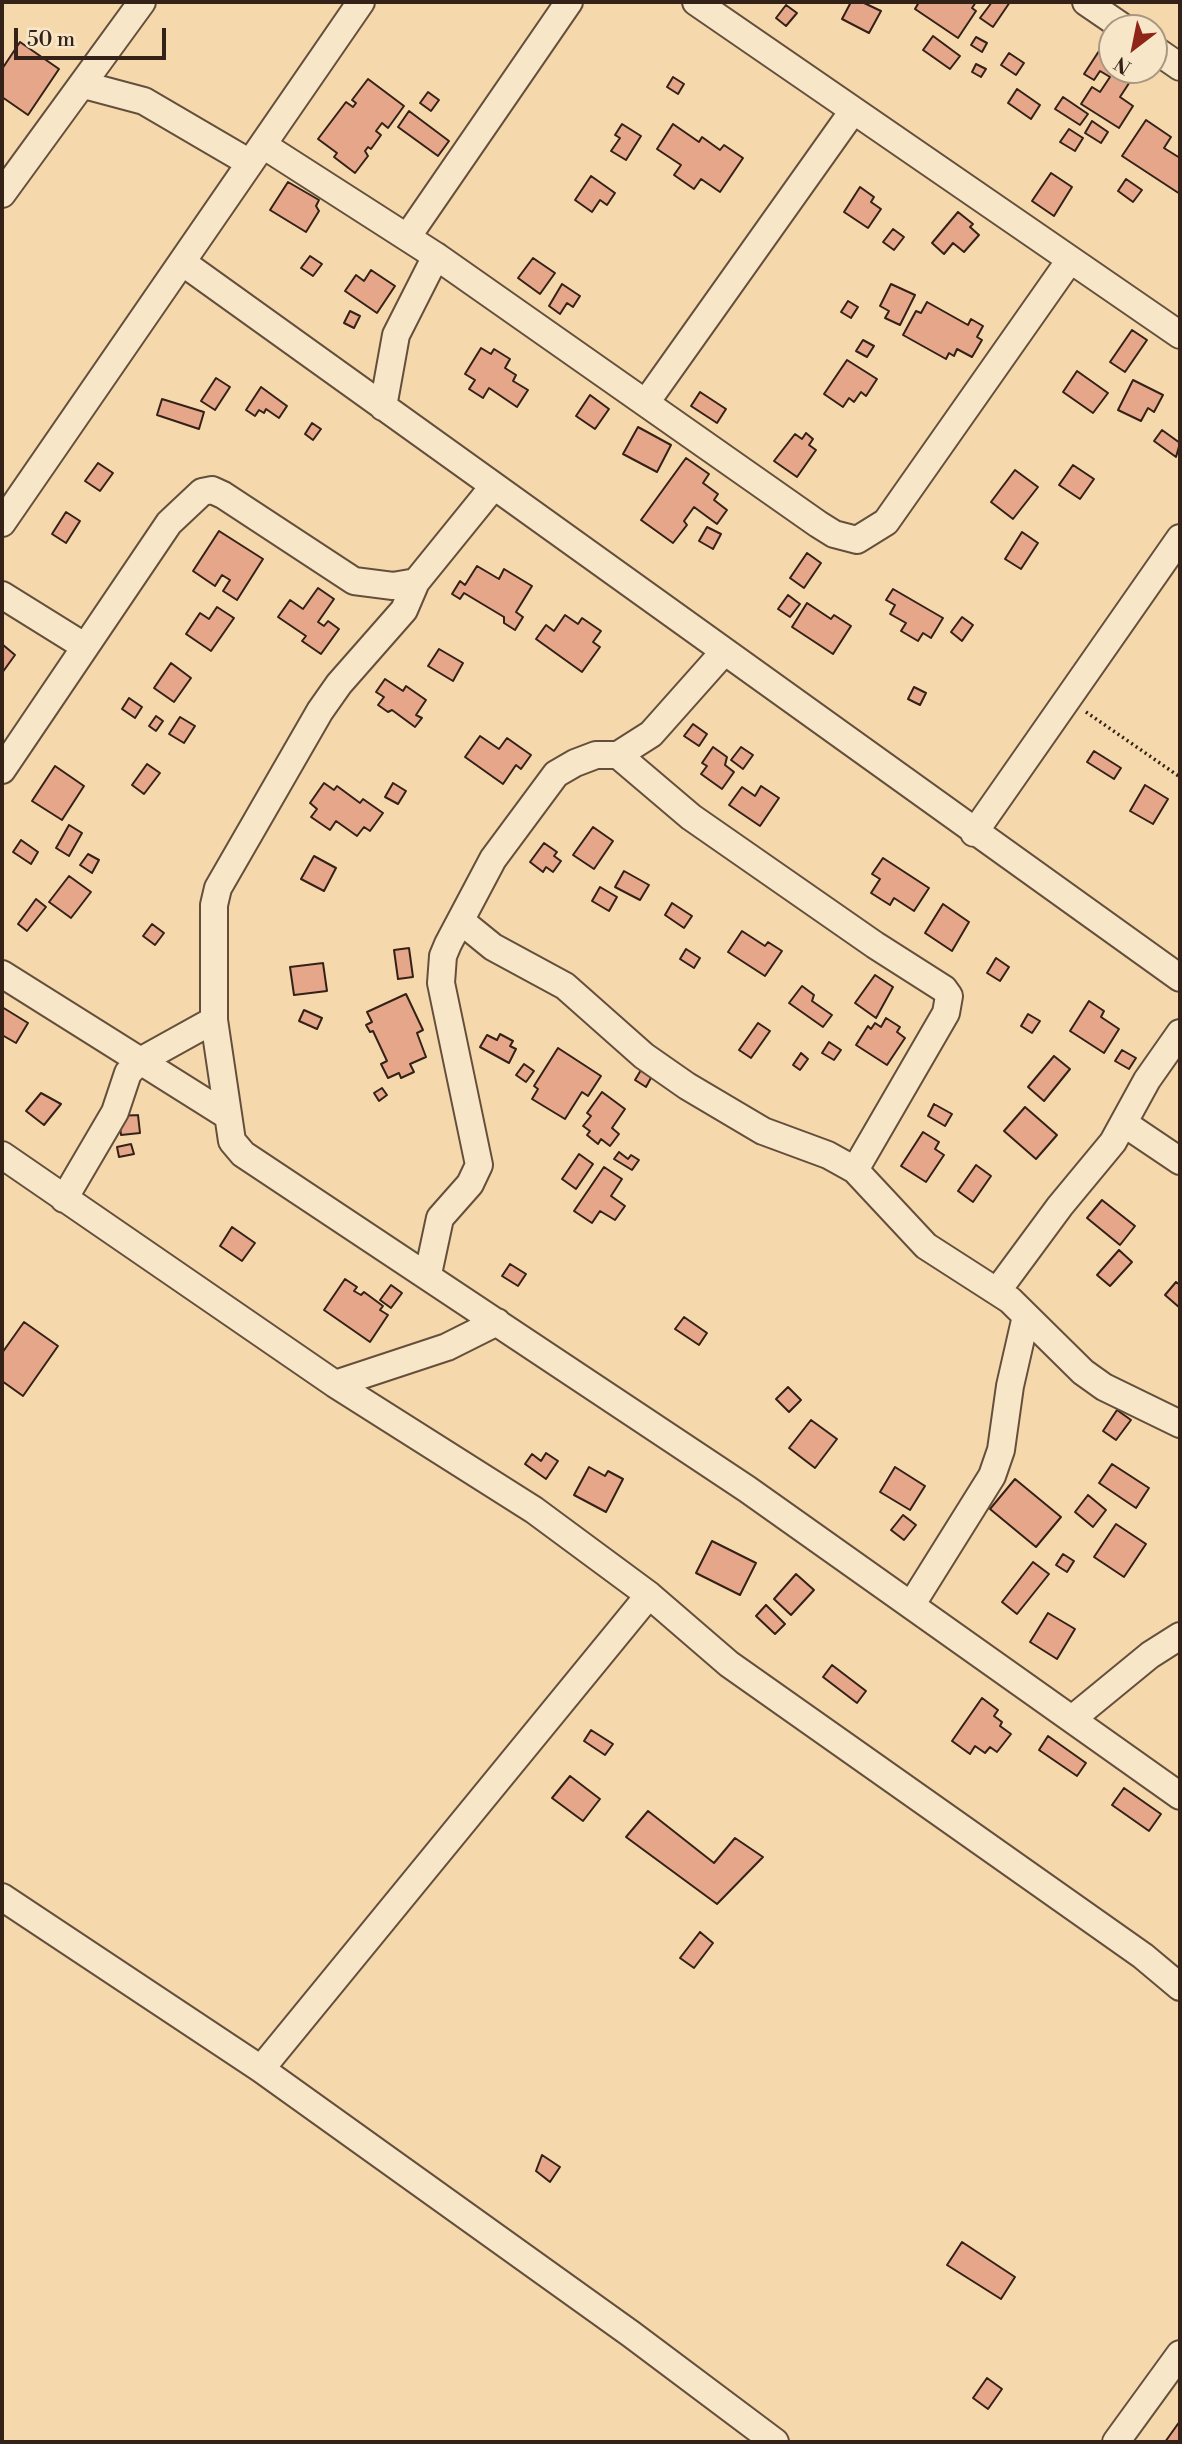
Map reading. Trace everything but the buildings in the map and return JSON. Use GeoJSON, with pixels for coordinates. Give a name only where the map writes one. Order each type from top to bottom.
{"type":"FeatureCollection","features":[{"type":"Feature","properties":{"kind":"street"},"geometry":{"type":"LineString","coordinates":[[2,194],[12,161],[84,85],[142,2]]}},
{"type":"Feature","properties":{"kind":"street"},"geometry":{"type":"LineString","coordinates":[[2,523],[361,2]]}},
{"type":"Feature","properties":{"kind":"street"},"geometry":{"type":"LineString","coordinates":[[408,236],[569,2]]}},
{"type":"Feature","properties":{"kind":"street"},"geometry":{"type":"LineString","coordinates":[[696,2],[1180,335]]}},
{"type":"Feature","properties":{"kind":"street"},"geometry":{"type":"LineString","coordinates":[[1086,2],[1104,14]]}},
{"type":"Feature","properties":{"kind":"street"},"geometry":{"type":"LineString","coordinates":[[84,85],[144,101],[256,154],[408,236],[647,401],[818,524],[834,534],[857,540],[886,522],[1069,260]]}},
{"type":"Feature","properties":{"kind":"street"},"geometry":{"type":"LineString","coordinates":[[647,401],[853,111]]}},
{"type":"Feature","properties":{"kind":"street"},"geometry":{"type":"LineString","coordinates":[[383,407],[396,335],[436,256]]}},
{"type":"Feature","properties":{"kind":"street"},"geometry":{"type":"LineString","coordinates":[[182,262],[723,653],[1180,978]]}},
{"type":"Feature","properties":{"kind":"street"},"geometry":{"type":"LineString","coordinates":[[493,487],[416,582],[404,610],[339,684],[320,711],[218,888],[214,924],[214,1020],[232,1141],[237,1150],[428,1274],[736,1482],[1180,1796]]}},
{"type":"Feature","properties":{"kind":"street"},"geometry":{"type":"LineString","coordinates":[[2,770],[169,523],[202,492],[212,490],[223,495],[354,580],[393,586],[416,582]]}},
{"type":"Feature","properties":{"kind":"street"},"geometry":{"type":"LineString","coordinates":[[974,833],[1180,538]]}},
{"type":"Feature","properties":{"kind":"street"},"geometry":{"type":"LineString","coordinates":[[2,595],[85,646]]}},
{"type":"Feature","properties":{"kind":"street"},"geometry":{"type":"LineString","coordinates":[[428,1274],[440,1218],[470,1184],[479,1165],[441,982],[443,956],[493,859],[556,774],[575,762],[596,755],[618,755],[651,734],[723,653]]}},
{"type":"Feature","properties":{"kind":"street"},"geometry":{"type":"LineString","coordinates":[[618,755],[691,817],[841,922],[944,989],[949,996],[946,1013],[855,1170]]}},
{"type":"Feature","properties":{"kind":"street"},"geometry":{"type":"LineString","coordinates":[[461,921],[493,947],[565,986],[644,1056],[687,1086],[763,1131],[828,1155],[855,1170],[926,1246],[998,1290],[1083,1372],[1104,1387],[1180,1424]]}},
{"type":"Feature","properties":{"kind":"street"},"geometry":{"type":"LineString","coordinates":[[2,974],[228,1116]]}},
{"type":"Feature","properties":{"kind":"street"},"geometry":{"type":"LineString","coordinates":[[64,1199],[115,1112],[128,1073],[140,1061],[214,1020]]}},
{"type":"Feature","properties":{"kind":"street"},"geometry":{"type":"LineString","coordinates":[[998,1290],[1125,1124],[1147,1080],[1180,1033]]}},
{"type":"Feature","properties":{"kind":"street"},"geometry":{"type":"LineString","coordinates":[[1125,1124],[1180,1161]]}},
{"type":"Feature","properties":{"kind":"street"},"geometry":{"type":"LineString","coordinates":[[2,1155],[335,1384],[534,1510],[649,1595],[729,1664],[1143,1956],[1180,1987]]}},
{"type":"Feature","properties":{"kind":"street"},"geometry":{"type":"LineString","coordinates":[[912,1604],[992,1476],[1001,1450],[1010,1386],[1026,1316]]}},
{"type":"Feature","properties":{"kind":"street"},"geometry":{"type":"LineString","coordinates":[[335,1384],[446,1347],[497,1322]]}},
{"type":"Feature","properties":{"kind":"street"},"geometry":{"type":"LineString","coordinates":[[261,2068],[649,1595]]}},
{"type":"Feature","properties":{"kind":"street"},"geometry":{"type":"LineString","coordinates":[[1072,1720],[1150,1656],[1180,1636]]}},
{"type":"Feature","properties":{"kind":"street"},"geometry":{"type":"LineString","coordinates":[[2,1897],[261,2068],[631,2334],[775,2442]]}},
{"type":"Feature","properties":{"kind":"street"},"geometry":{"type":"LineString","coordinates":[[1116,2442],[1180,2354]]}},
{"type":"Feature","properties":{"kind":"path"},"geometry":{"type":"LineString","coordinates":[[1067,699],[1180,777]]}}]}
